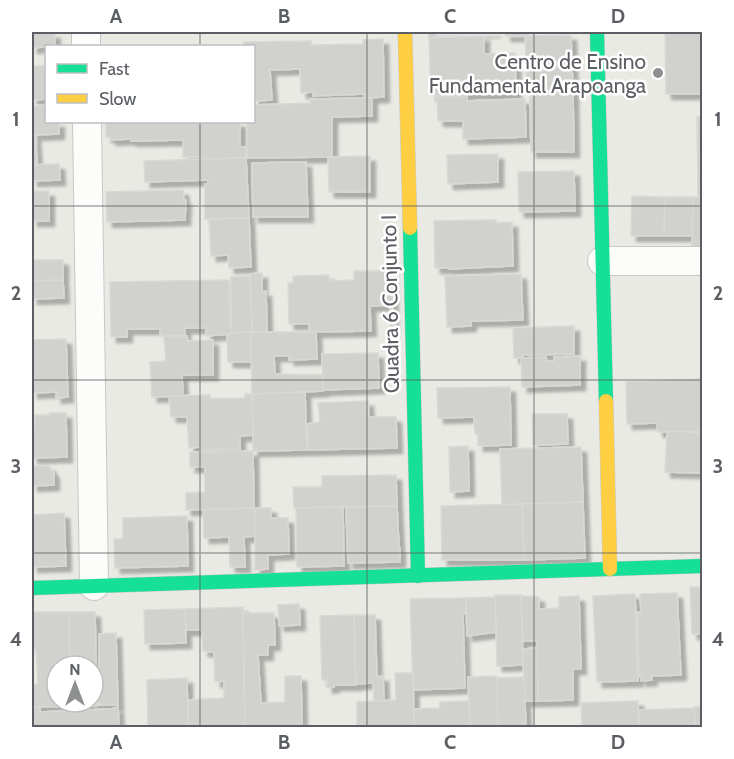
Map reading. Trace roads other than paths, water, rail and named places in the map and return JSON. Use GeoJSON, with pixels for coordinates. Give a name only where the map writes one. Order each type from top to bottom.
{"type":"FeatureCollection","features":[{"type":"Feature","properties":{"kind":"street","name":"Quadra 6 Conjunto I"},"geometry":{"type":"LineString","coordinates":[[405,32],[418,576]]}},
{"type":"Feature","properties":{"kind":"street"},"geometry":{"type":"LineString","coordinates":[[597,32],[610,569]]}},
{"type":"Feature","properties":{"kind":"street"},"geometry":{"type":"LineString","coordinates":[[87,123],[94,586]]}},
{"type":"Feature","properties":{"kind":"street"},"geometry":{"type":"LineString","coordinates":[[602,261],[702,261]]}},
{"type":"Feature","properties":{"kind":"street"},"geometry":{"type":"LineString","coordinates":[[32,588],[702,566]]}},
{"type":"Feature","properties":{"kind":"place","name":"Centro de Ensino Fundamental Arapoanga"},"geometry":{"type":"Point","coordinates":[658,73]}}]}
